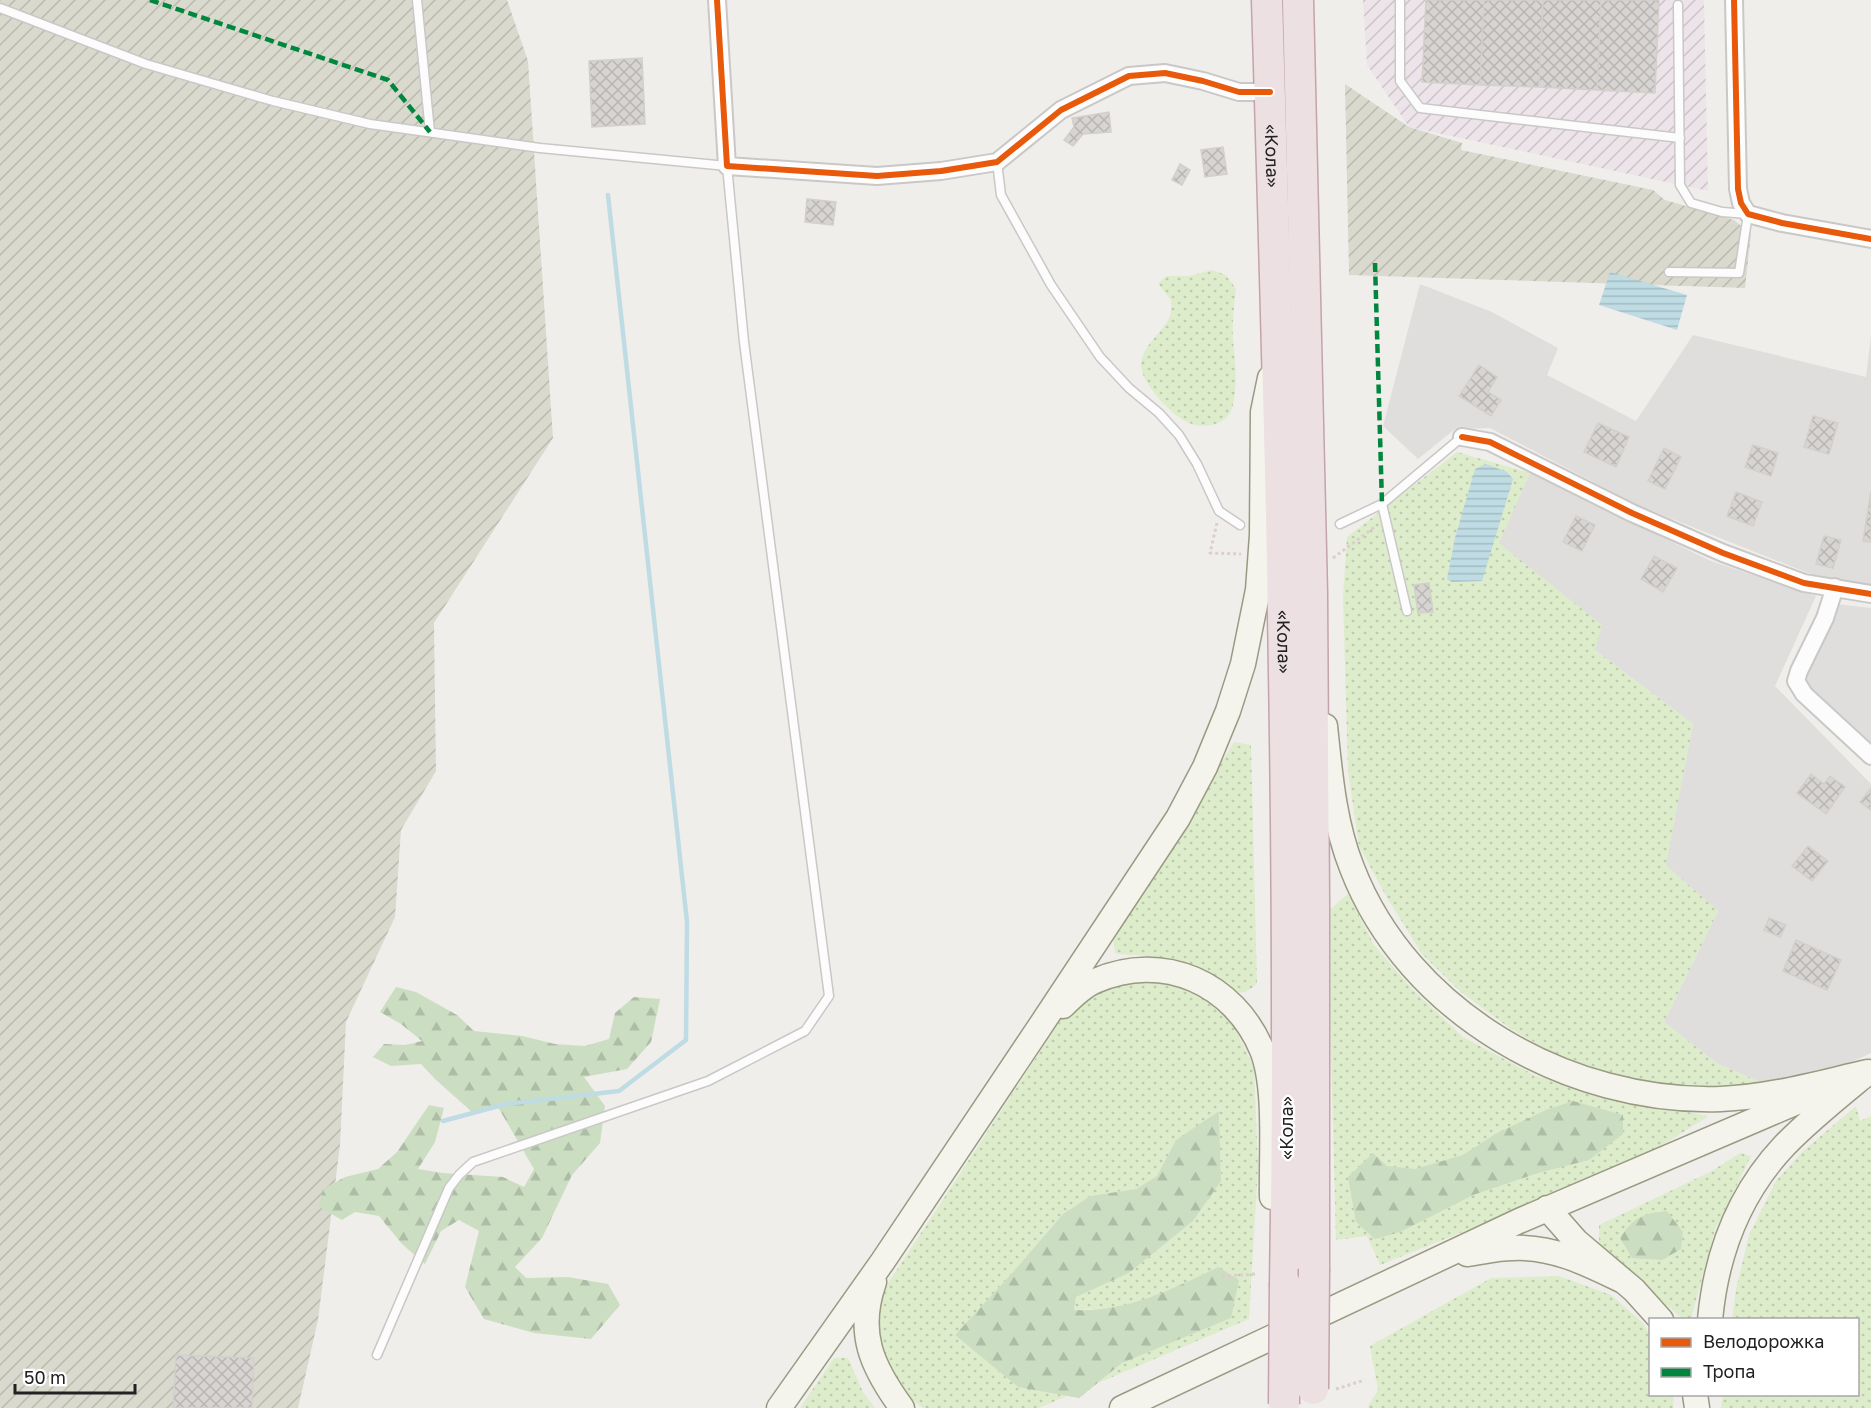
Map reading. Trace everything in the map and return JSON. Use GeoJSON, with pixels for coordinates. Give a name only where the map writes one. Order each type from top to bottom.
{"type":"FeatureCollection","features":[{"type":"Feature","properties":{"kind":"highway","name":"«Кола»"},"geometry":{"type":"LineString","coordinates":[[1267,0],[1277,344],[1285,819],[1287,1174],[1284,1406]]}},
{"type":"Feature","properties":{"kind":"highway","name":"«Кола»"},"geometry":{"type":"LineString","coordinates":[[1298,0],[1312,593],[1314,1269],[1317,1397]]}},
{"type":"Feature","properties":{"kind":"main road"},"geometry":{"type":"LineString","coordinates":[[779,1408],[883,1261],[1039,1028],[1178,818],[1205,767],[1228,711],[1249,642],[1258,590],[1263,535],[1263,412],[1277,344]]}},
{"type":"Feature","properties":{"kind":"main road"},"geometry":{"type":"LineString","coordinates":[[1312,593],[1332,791],[1349,861],[1368,902],[1390,937],[1429,983],[1455,1008],[1495,1037],[1549,1065],[1577,1076],[1644,1094],[1684,1098],[1745,1097],[1869,1071]]}},
{"type":"Feature","properties":{"kind":"main road"},"geometry":{"type":"LineString","coordinates":[[1039,1028],[1087,986],[1095,981],[1131,970],[1166,971],[1192,979],[1221,995],[1236,1009],[1263,1051],[1270,1083],[1272,1201],[1274,1227],[1285,1284]]}},
{"type":"Feature","properties":{"kind":"main road"},"geometry":{"type":"LineString","coordinates":[[1122,1408],[1547,1208],[1869,1071]]}},
{"type":"Feature","properties":{"kind":"main road"},"geometry":{"type":"LineString","coordinates":[[1710,1318],[1719,1269],[1729,1232],[1738,1210],[1755,1181],[1791,1139],[1869,1071]]}},
{"type":"Feature","properties":{"kind":"main road"},"geometry":{"type":"LineString","coordinates":[[1547,1208],[1576,1241],[1644,1299],[1659,1318]]}},
{"type":"Feature","properties":{"kind":"main road"},"geometry":{"type":"LineString","coordinates":[[1443,1257],[1501,1249],[1536,1249],[1575,1259],[1623,1281]]}},
{"type":"Feature","properties":{"kind":"main road"},"geometry":{"type":"LineString","coordinates":[[883,1261],[866,1308],[866,1332],[871,1356],[877,1369],[902,1408]]}},
{"type":"Feature","properties":{"kind":"street"},"geometry":{"type":"LineString","coordinates":[[717,0],[727,166],[877,176],[941,171],[997,162],[1061,110],[1128,75],[1165,74],[1203,81],[1239,92],[1270,92]]}},
{"type":"Feature","properties":{"kind":"street"},"geometry":{"type":"LineString","coordinates":[[1734,0],[1738,189],[1741,203],[1748,214],[1782,223],[1871,239]]}},
{"type":"Feature","properties":{"kind":"street"},"geometry":{"type":"LineString","coordinates":[[1462,437],[1490,442],[1632,513],[1723,553],[1804,583],[1871,594]]}},
{"type":"Feature","properties":{"kind":"street"},"geometry":{"type":"LineString","coordinates":[[1834,587],[1825,618],[1796,681],[1804,694],[1871,756]]}},
{"type":"Feature","properties":{"kind":"lane"},"geometry":{"type":"LineString","coordinates":[[417,0],[430,132]]}},
{"type":"Feature","properties":{"kind":"lane"},"geometry":{"type":"LineString","coordinates":[[1400,0],[1400,81],[1420,108],[1680,138]]}},
{"type":"Feature","properties":{"kind":"lane"},"geometry":{"type":"LineString","coordinates":[[1669,272],[1739,273],[1748,214],[1722,212],[1691,203],[1680,185],[1678,5]]}},
{"type":"Feature","properties":{"kind":"lane"},"geometry":{"type":"LineString","coordinates":[[0,8],[146,64],[273,101],[370,124],[540,148],[727,166],[744,342],[829,996],[805,1031],[708,1081],[473,1162],[449,1188],[377,1355]]}},
{"type":"Feature","properties":{"kind":"lane"},"geometry":{"type":"LineString","coordinates":[[997,162],[1002,195],[1051,285],[1100,357],[1179,435],[1197,464],[1219,512],[1240,525]]}},
{"type":"Feature","properties":{"kind":"lane"},"geometry":{"type":"LineString","coordinates":[[1340,524],[1382,504],[1462,437]]}},
{"type":"Feature","properties":{"kind":"lane"},"geometry":{"type":"LineString","coordinates":[[1382,504],[1407,611]]}},
{"type":"Feature","properties":{"kind":"path"},"geometry":{"type":"LineString","coordinates":[[1219,512],[1210,553],[1236,554]]}},
{"type":"Feature","properties":{"kind":"path"},"geometry":{"type":"LineString","coordinates":[[1332,559],[1386,519]]}},
{"type":"Feature","properties":{"kind":"path"},"geometry":{"type":"LineString","coordinates":[[1222,1276],[1257,1274]]}},
{"type":"Feature","properties":{"kind":"path"},"geometry":{"type":"LineString","coordinates":[[1317,1397],[1365,1380]]}},
{"type":"Feature","properties":{"kind":"shaded area"},"geometry":{"type":"Polygon","coordinates":[[[0,0],[507,0],[528,61],[553,438],[434,623],[436,771],[401,830],[395,917],[346,1022],[340,1145],[318,1320],[298,1408],[0,1408],[0,0]]]}},
{"type":"Feature","properties":{"kind":"shaded area"},"geometry":{"type":"Polygon","coordinates":[[[1363,0],[1704,0],[1708,191],[1409,127],[1367,65],[1363,0]]]}},
{"type":"Feature","properties":{"kind":"shaded area"},"geometry":{"type":"Polygon","coordinates":[[[1345,84],[1409,127],[1462,143],[1461,150],[1653,190],[1665,200],[1734,220],[1751,234],[1745,288],[1349,275],[1345,84]]]}},
{"type":"Feature","properties":{"kind":"shaded area"},"geometry":{"type":"Polygon","coordinates":[[[1420,284],[1492,312],[1558,348],[1547,375],[1636,421],[1693,335],[1866,377],[1871,336],[1871,585],[1823,579],[1637,505],[1490,428],[1455,429],[1418,459],[1383,426],[1420,284]]]}},
{"type":"Feature","properties":{"kind":"shaded area"},"geometry":{"type":"Polygon","coordinates":[[[1530,473],[1711,561],[1816,596],[1775,686],[1871,784],[1871,1053],[1837,1069],[1760,1082],[1718,1064],[1664,1022],[1718,911],[1665,865],[1693,724],[1595,650],[1498,543],[1530,473]]]}},
{"type":"Feature","properties":{"kind":"shaded area"},"geometry":{"type":"Polygon","coordinates":[[[1835,604],[1871,608],[1871,744],[1799,684],[1835,604]]]}},
{"type":"Feature","properties":{"kind":"green space"},"geometry":{"type":"Polygon","coordinates":[[[1212,270],[1226,275],[1236,289],[1233,327],[1235,397],[1226,418],[1216,424],[1203,426],[1190,424],[1164,405],[1151,389],[1141,365],[1144,352],[1171,314],[1171,300],[1158,284],[1166,276],[1189,276],[1212,270]]]}},
{"type":"Feature","properties":{"kind":"green space"},"geometry":{"type":"Polygon","coordinates":[[[1457,452],[1530,473],[1499,543],[1602,625],[1595,650],[1693,724],[1666,865],[1718,911],[1664,1022],[1718,1064],[1760,1082],[1711,1090],[1655,1090],[1577,1067],[1511,1029],[1461,992],[1422,954],[1386,896],[1359,846],[1348,771],[1343,596],[1347,537],[1457,452]]]}},
{"type":"Feature","properties":{"kind":"green space"},"geometry":{"type":"Polygon","coordinates":[[[1234,742],[1251,745],[1257,984],[1248,991],[1242,992],[1232,991],[1210,973],[1179,962],[1143,955],[1115,953],[1113,934],[1234,742]]]}},
{"type":"Feature","properties":{"kind":"green space"},"geometry":{"type":"Polygon","coordinates":[[[1348,894],[1374,945],[1412,989],[1463,1037],[1536,1076],[1622,1100],[1709,1116],[1632,1164],[1380,1265],[1367,1236],[1336,1240],[1327,912],[1348,894]]]}},
{"type":"Feature","properties":{"kind":"green space"},"geometry":{"type":"Polygon","coordinates":[[[1139,978],[1192,990],[1210,1002],[1231,1021],[1254,1067],[1258,1167],[1249,1319],[1098,1383],[1079,1398],[1067,1396],[1039,1408],[923,1408],[899,1383],[882,1351],[877,1314],[883,1291],[1071,1004],[1109,984],[1139,978]],[[1219,1111],[1177,1140],[1157,1176],[1136,1189],[1090,1196],[1063,1214],[955,1335],[1018,1387],[1098,1383],[1122,1363],[1231,1318],[1218,1267],[1163,1294],[1115,1308],[1074,1310],[1076,1297],[1129,1273],[1193,1221],[1221,1180],[1219,1111]]]}},
{"type":"Feature","properties":{"kind":"green space"},"geometry":{"type":"Polygon","coordinates":[[[396,987],[416,992],[457,1015],[474,1031],[522,1036],[555,1044],[585,1046],[609,1039],[615,1013],[634,997],[660,999],[651,1042],[627,1069],[584,1077],[605,1106],[600,1143],[572,1175],[542,1238],[515,1267],[526,1278],[568,1277],[608,1284],[620,1305],[591,1339],[534,1333],[484,1319],[465,1287],[479,1231],[459,1220],[441,1231],[425,1264],[402,1244],[379,1216],[355,1212],[342,1220],[319,1207],[323,1189],[345,1177],[378,1169],[397,1152],[429,1105],[444,1108],[435,1142],[418,1169],[503,1177],[524,1187],[534,1169],[498,1107],[473,1113],[421,1064],[391,1066],[373,1057],[384,1044],[405,1045],[422,1041],[401,1024],[380,1012],[396,987]]]}},
{"type":"Feature","properties":{"kind":"green space"},"geometry":{"type":"Polygon","coordinates":[[[1573,1101],[1623,1115],[1623,1134],[1589,1160],[1538,1173],[1473,1195],[1400,1232],[1375,1239],[1356,1222],[1348,1177],[1373,1153],[1387,1166],[1415,1169],[1463,1155],[1497,1133],[1546,1110],[1573,1101]]]}},
{"type":"Feature","properties":{"kind":"green space"},"geometry":{"type":"Polygon","coordinates":[[[1856,1106],[1860,1121],[1871,1116],[1871,1408],[1721,1408],[1723,1396],[1859,1396],[1859,1318],[1732,1318],[1736,1289],[1749,1235],[1776,1181],[1802,1152],[1856,1106]]]}},
{"type":"Feature","properties":{"kind":"green space"},"geometry":{"type":"Polygon","coordinates":[[[1219,1111],[1221,1181],[1193,1221],[1129,1273],[1076,1297],[1074,1310],[1112,1307],[1148,1298],[1218,1267],[1239,1280],[1231,1318],[1122,1363],[1079,1398],[1018,1387],[955,1335],[1063,1214],[1090,1196],[1136,1189],[1157,1176],[1176,1140],[1219,1111]]]}},
{"type":"Feature","properties":{"kind":"green space"},"geometry":{"type":"Polygon","coordinates":[[[1740,1153],[1751,1156],[1715,1230],[1691,1318],[1682,1318],[1599,1247],[1599,1225],[1710,1172],[1740,1153]]]}},
{"type":"Feature","properties":{"kind":"green space"},"geometry":{"type":"Polygon","coordinates":[[[1667,1211],[1683,1232],[1681,1249],[1662,1260],[1632,1258],[1620,1238],[1625,1231],[1634,1221],[1645,1215],[1667,1211]]]}},
{"type":"Feature","properties":{"kind":"green space"},"geometry":{"type":"Polygon","coordinates":[[[1559,1276],[1611,1295],[1643,1323],[1649,1333],[1649,1396],[1674,1396],[1673,1408],[1367,1408],[1378,1390],[1370,1346],[1491,1278],[1559,1276]]]}},
{"type":"Feature","properties":{"kind":"green space"},"geometry":{"type":"Polygon","coordinates":[[[834,1358],[848,1358],[863,1392],[875,1408],[800,1408],[834,1358]]]}},
{"type":"Feature","properties":{"kind":"water"},"geometry":{"type":"Polygon","coordinates":[[[1610,272],[1687,295],[1677,330],[1599,305],[1610,272]]]}},
{"type":"Feature","properties":{"kind":"water"},"geometry":{"type":"Polygon","coordinates":[[[1486,464],[1507,472],[1513,479],[1482,581],[1452,582],[1447,579],[1455,538],[1475,469],[1486,464]]]}},
{"type":"Feature","properties":{"kind":"building"},"geometry":{"type":"Polygon","coordinates":[[[1426,0],[1484,0],[1480,85],[1422,82],[1426,0]]]}},
{"type":"Feature","properties":{"kind":"building"},"geometry":{"type":"Polygon","coordinates":[[[1484,0],[1543,0],[1539,87],[1480,85],[1484,0]]]}},
{"type":"Feature","properties":{"kind":"building"},"geometry":{"type":"Polygon","coordinates":[[[1543,0],[1601,0],[1597,90],[1539,87],[1543,0]]]}},
{"type":"Feature","properties":{"kind":"building"},"geometry":{"type":"Polygon","coordinates":[[[1601,0],[1659,0],[1655,93],[1597,90],[1601,0]]]}},
{"type":"Feature","properties":{"kind":"building"},"geometry":{"type":"Polygon","coordinates":[[[642,58],[645,124],[592,127],[589,61],[642,58]]]}},
{"type":"Feature","properties":{"kind":"building"},"geometry":{"type":"Polygon","coordinates":[[[1109,112],[1111,132],[1083,134],[1073,146],[1064,140],[1074,127],[1072,118],[1109,112]]]}},
{"type":"Feature","properties":{"kind":"building"},"geometry":{"type":"Polygon","coordinates":[[[1223,147],[1227,174],[1205,177],[1201,150],[1223,147]]]}},
{"type":"Feature","properties":{"kind":"building"},"geometry":{"type":"Polygon","coordinates":[[[1180,164],[1190,170],[1182,185],[1172,180],[1180,164]]]}},
{"type":"Feature","properties":{"kind":"building"},"geometry":{"type":"Polygon","coordinates":[[[807,199],[836,202],[833,225],[805,222],[807,199]]]}},
{"type":"Feature","properties":{"kind":"building"},"geometry":{"type":"Polygon","coordinates":[[[1479,365],[1497,377],[1488,392],[1501,400],[1491,416],[1459,396],[1479,365]]]}},
{"type":"Feature","properties":{"kind":"building"},"geometry":{"type":"Polygon","coordinates":[[[1813,416],[1838,423],[1829,454],[1804,447],[1813,416]]]}},
{"type":"Feature","properties":{"kind":"building"},"geometry":{"type":"Polygon","coordinates":[[[1598,423],[1629,437],[1616,467],[1584,452],[1598,423]]]}},
{"type":"Feature","properties":{"kind":"building"},"geometry":{"type":"Polygon","coordinates":[[[1753,445],[1778,453],[1771,476],[1745,467],[1753,445]]]}},
{"type":"Feature","properties":{"kind":"building"},"geometry":{"type":"Polygon","coordinates":[[[1664,448],[1681,457],[1665,489],[1648,481],[1664,448]]]}},
{"type":"Feature","properties":{"kind":"building"},"geometry":{"type":"Polygon","coordinates":[[[1871,491],[1871,542],[1863,541],[1871,491]]]}},
{"type":"Feature","properties":{"kind":"building"},"geometry":{"type":"Polygon","coordinates":[[[1736,492],[1762,502],[1753,526],[1727,516],[1736,492]]]}},
{"type":"Feature","properties":{"kind":"building"},"geometry":{"type":"Polygon","coordinates":[[[1576,516],[1595,525],[1582,551],[1563,542],[1576,516]]]}},
{"type":"Feature","properties":{"kind":"building"},"geometry":{"type":"Polygon","coordinates":[[[1824,536],[1841,540],[1833,568],[1816,564],[1824,536]]]}},
{"type":"Feature","properties":{"kind":"building"},"geometry":{"type":"Polygon","coordinates":[[[1654,556],[1677,568],[1663,592],[1641,579],[1654,556]]]}},
{"type":"Feature","properties":{"kind":"building"},"geometry":{"type":"Polygon","coordinates":[[[1429,583],[1433,612],[1418,613],[1414,585],[1429,583]]]}},
{"type":"Feature","properties":{"kind":"building"},"geometry":{"type":"Polygon","coordinates":[[[1811,774],[1824,784],[1830,776],[1845,787],[1826,814],[1797,793],[1811,774]]]}},
{"type":"Feature","properties":{"kind":"building"},"geometry":{"type":"Polygon","coordinates":[[[1871,788],[1871,810],[1860,802],[1871,788]]]}},
{"type":"Feature","properties":{"kind":"building"},"geometry":{"type":"Polygon","coordinates":[[[1808,846],[1828,861],[1812,881],[1792,866],[1808,846]]]}},
{"type":"Feature","properties":{"kind":"building"},"geometry":{"type":"Polygon","coordinates":[[[1769,918],[1786,925],[1780,937],[1764,930],[1769,918]]]}},
{"type":"Feature","properties":{"kind":"building"},"geometry":{"type":"Polygon","coordinates":[[[1796,940],[1841,960],[1827,990],[1783,971],[1796,940]]]}},
{"type":"Feature","properties":{"kind":"building"},"geometry":{"type":"Polygon","coordinates":[[[176,1355],[254,1358],[252,1408],[173,1408],[176,1355]]]}},
{"type":"Feature","properties":{"kind":"waterway"},"geometry":{"type":"LineString","coordinates":[[443,1121],[506,1104],[619,1091],[686,1040],[687,922],[608,195]]}},
{"type":"Feature","properties":{"kind":"marked path"},"geometry":{"type":"LineString","coordinates":[[150,0],[388,80],[430,132]]}},
{"type":"Feature","properties":{"kind":"marked path"},"geometry":{"type":"LineString","coordinates":[[1375,263],[1382,504]]}},
{"type":"Feature","properties":{"kind":"cycle path"},"geometry":{"type":"LineString","coordinates":[[717,0],[727,166],[877,176],[941,171],[997,162],[1061,110],[1129,76],[1165,73],[1239,92],[1270,92]]}},
{"type":"Feature","properties":{"kind":"cycle path"},"geometry":{"type":"LineString","coordinates":[[1734,0],[1738,189],[1741,203],[1748,214],[1782,223],[1871,239]]}},
{"type":"Feature","properties":{"kind":"cycle path"},"geometry":{"type":"LineString","coordinates":[[1462,437],[1490,442],[1632,513],[1723,553],[1804,583],[1871,594]]}}]}
